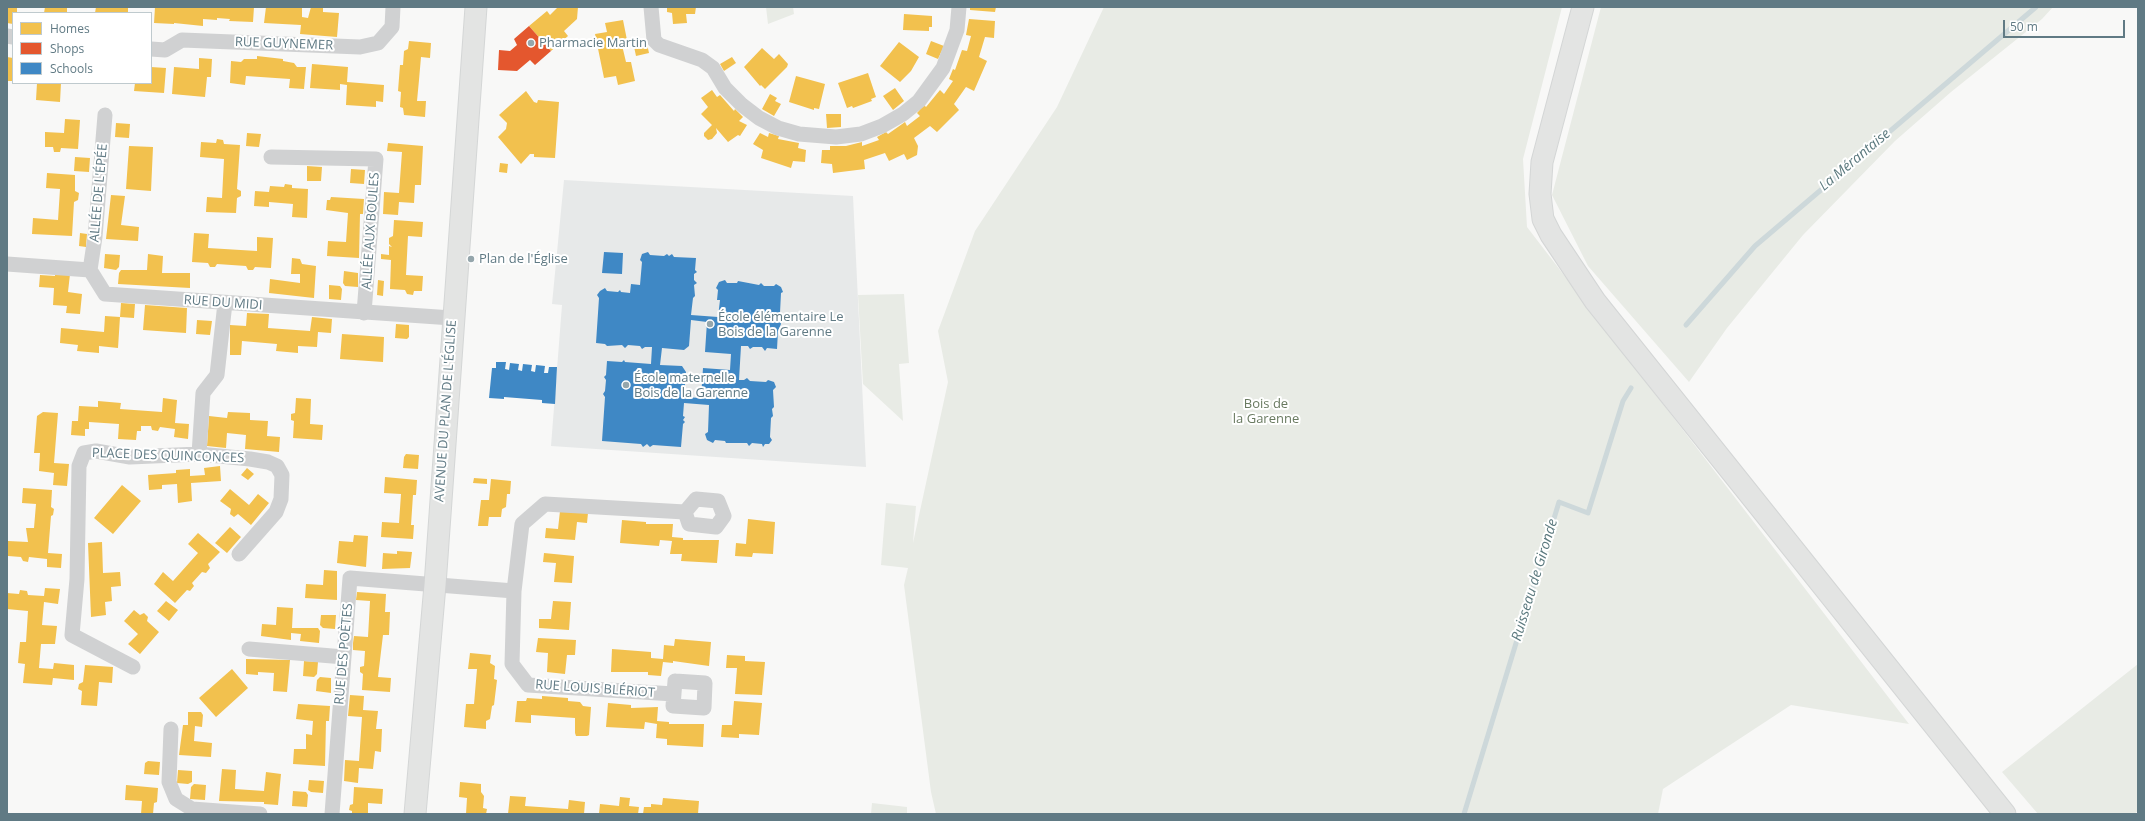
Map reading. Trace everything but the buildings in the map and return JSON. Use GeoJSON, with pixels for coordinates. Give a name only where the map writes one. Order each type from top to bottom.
{"type":"FeatureCollection","features":[{"type":"Feature","properties":{"kind":"main road","name":"AVENUE DU PLAN DE L'ÉGLISE"},"geometry":{"type":"LineString","coordinates":[[414,814],[434,585],[450,374],[452,318],[476,7]]}},
{"type":"Feature","properties":{"kind":"main road"},"geometry":{"type":"LineString","coordinates":[[1583,7],[1542,162],[1541,200],[1544,219],[1551,236],[1595,301],[2005,814]]}},
{"type":"Feature","properties":{"kind":"street","name":"RUE GUYNEMER"},"geometry":{"type":"LineString","coordinates":[[152,49],[165,50],[182,40],[360,47],[378,43],[392,27],[393,7]]}},
{"type":"Feature","properties":{"kind":"street"},"geometry":{"type":"LineString","coordinates":[[651,7],[654,40],[659,45],[702,60],[712,68],[725,88],[742,105],[759,118],[778,128],[799,134],[836,137],[861,134],[882,126],[903,114],[919,101],[943,68],[957,30],[959,7]]}},
{"type":"Feature","properties":{"kind":"street","name":"ALLÉE DE L'ÉPÉE"},"geometry":{"type":"LineString","coordinates":[[90,270],[95,237],[105,115]]}},
{"type":"Feature","properties":{"kind":"street","name":"ALLÉE AUX BOULES"},"geometry":{"type":"LineString","coordinates":[[271,157],[376,159],[364,312]]}},
{"type":"Feature","properties":{"kind":"street"},"geometry":{"type":"LineString","coordinates":[[7,264],[90,270]]}},
{"type":"Feature","properties":{"kind":"street","name":"RUE DU MIDI"},"geometry":{"type":"LineString","coordinates":[[90,270],[104,294],[452,318]]}},
{"type":"Feature","properties":{"kind":"street"},"geometry":{"type":"LineString","coordinates":[[199,454],[203,393],[217,375],[224,303]]}},
{"type":"Feature","properties":{"kind":"street","name":"PLACE DES QUINCONCES"},"geometry":{"type":"LineString","coordinates":[[133,667],[72,635],[76,579],[79,466],[84,453],[96,451],[130,457],[199,454],[268,462],[277,466],[282,475],[281,499],[276,512],[240,554]]}},
{"type":"Feature","properties":{"kind":"street","name":"RUE LOUIS BLÉRIOT"},"geometry":{"type":"LineString","coordinates":[[674,694],[528,685],[512,664],[514,591],[522,524],[545,504],[685,512]]}},
{"type":"Feature","properties":{"kind":"street","name":"RUE DES POÈTES"},"geometry":{"type":"LineString","coordinates":[[332,814],[350,578],[434,585]]}},
{"type":"Feature","properties":{"kind":"street"},"geometry":{"type":"LineString","coordinates":[[434,585],[514,591]]}},
{"type":"Feature","properties":{"kind":"street"},"geometry":{"type":"LineString","coordinates":[[249,649],[344,657]]}},
{"type":"Feature","properties":{"kind":"street"},"geometry":{"type":"LineString","coordinates":[[171,729],[169,782],[176,799],[192,808],[260,814]]}},
{"type":"Feature","properties":{"kind":"shaded area","name":"École élémentaire Le Bois de la Garenne"},"geometry":{"type":"Polygon","coordinates":[[[564,180],[853,196],[866,467],[551,446],[562,305],[552,304],[564,180]]]}},
{"type":"Feature","properties":{"kind":"green space"},"geometry":{"type":"Polygon","coordinates":[[[766,7],[793,7],[794,14],[768,24],[766,7]]]}},
{"type":"Feature","properties":{"kind":"green space","name":"Bois de la Garenne"},"geometry":{"type":"Polygon","coordinates":[[[1104,7],[1562,7],[1523,159],[1527,227],[1909,724],[1791,705],[1663,789],[1658,814],[936,814],[931,792],[904,585],[908,568],[881,565],[886,503],[916,506],[913,543],[948,382],[938,331],[975,231],[1057,107],[1104,7]]]}},
{"type":"Feature","properties":{"kind":"green space"},"geometry":{"type":"Polygon","coordinates":[[[1601,7],[2053,7],[2042,19],[1951,92],[1895,141],[1803,235],[1727,328],[1689,382],[1588,266],[1552,195],[1601,7]]]}},
{"type":"Feature","properties":{"kind":"green space"},"geometry":{"type":"Polygon","coordinates":[[[904,294],[909,363],[899,364],[903,421],[863,384],[858,295],[904,294]]]}},
{"type":"Feature","properties":{"kind":"green space"},"geometry":{"type":"Polygon","coordinates":[[[2138,664],[2138,811],[2134,814],[2038,814],[2002,772],[2138,664]]]}},
{"type":"Feature","properties":{"kind":"green space"},"geometry":{"type":"Polygon","coordinates":[[[872,803],[907,807],[907,814],[871,814],[872,803]]]}},
{"type":"Feature","properties":{"kind":"waterway","name":"La Mérantaise"},"geometry":{"type":"LineString","coordinates":[[1686,325],[1755,246],[2036,7]]}},
{"type":"Feature","properties":{"kind":"waterway","name":"Ruisseau de Gironde"},"geometry":{"type":"LineString","coordinates":[[1464,814],[1559,502],[1588,513],[1623,401],[1631,388]]}},
{"type":"Feature","properties":{"kind":"place","name":"Pharmacie Martin"},"geometry":{"type":"Point","coordinates":[531,43]}},
{"type":"Feature","properties":{"kind":"place","name":"Plan de l'Église"},"geometry":{"type":"Point","coordinates":[471,259]}},
{"type":"Feature","properties":{"kind":"place","name":"École élémentaire Le Bois de la Garenne"},"geometry":{"type":"Point","coordinates":[710,324]}},
{"type":"Feature","properties":{"kind":"place","name":"École maternelle Bois de la Garenne"},"geometry":{"type":"Point","coordinates":[626,385]}}]}
